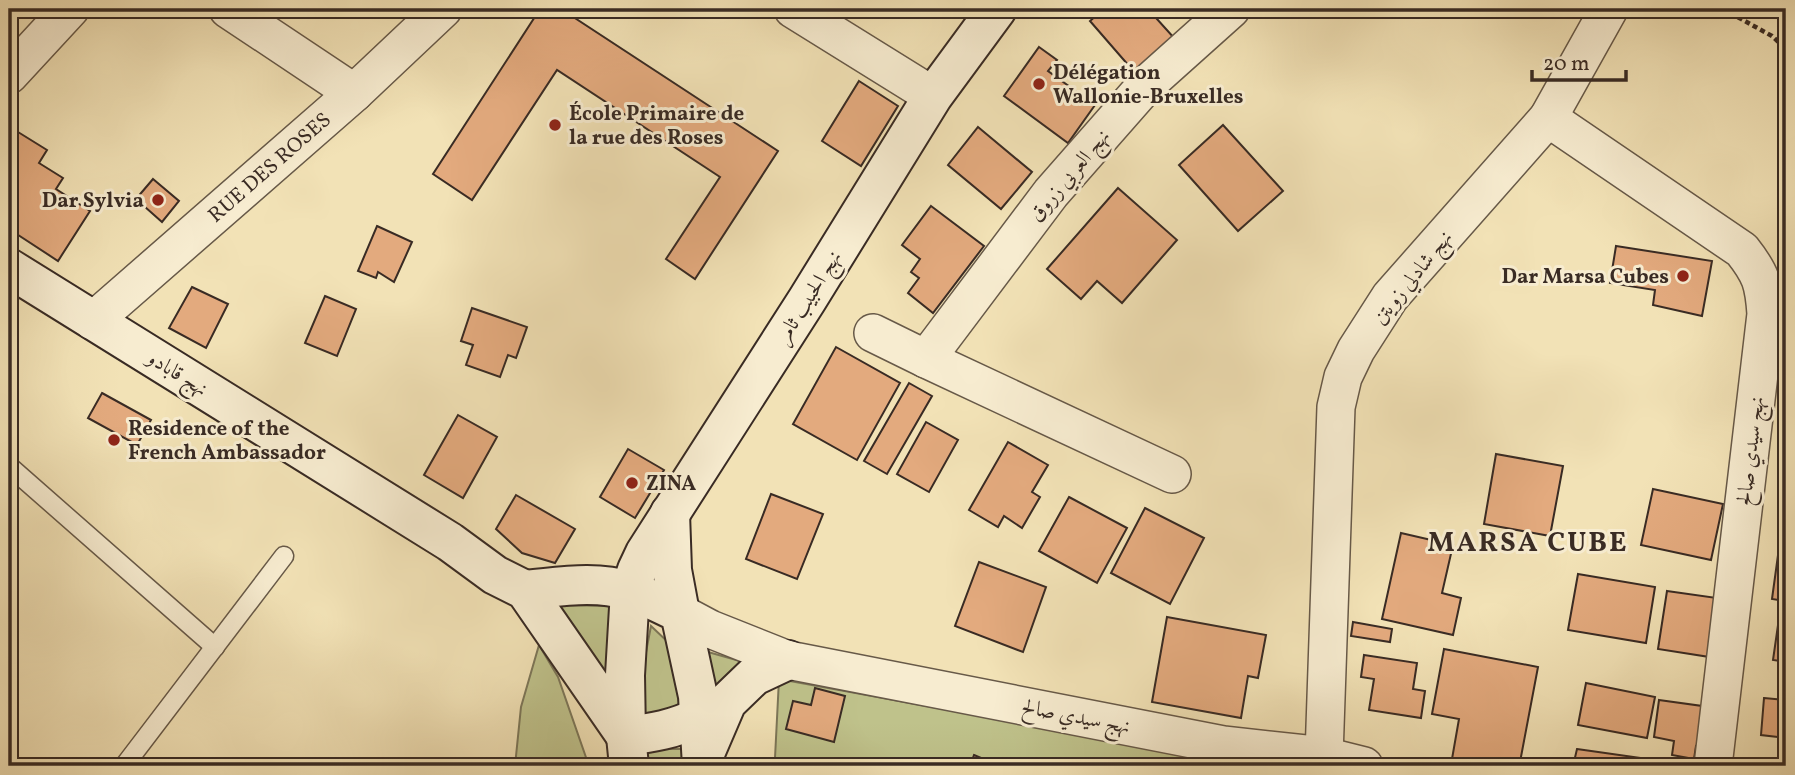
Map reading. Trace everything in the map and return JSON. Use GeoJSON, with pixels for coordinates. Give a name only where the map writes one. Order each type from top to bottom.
{"type":"FeatureCollection","features":[{"type":"Feature","properties":{"kind":"street"},"geometry":{"type":"LineString","coordinates":[[9,75],[70,9]]}},
{"type":"Feature","properties":{"kind":"street"},"geometry":{"type":"LineString","coordinates":[[228,9],[354,93]]}},
{"type":"Feature","properties":{"kind":"street","name":"RUE DES ROSES"},"geometry":{"type":"LineString","coordinates":[[93,321],[354,93],[443,9]]}},
{"type":"Feature","properties":{"kind":"street"},"geometry":{"type":"LineString","coordinates":[[793,9],[933,96]]}},
{"type":"Feature","properties":{"kind":"street","name":"نهج الحبيب ثامر"},"geometry":{"type":"LineString","coordinates":[[627,751],[625,675],[630,591],[637,569],[933,96],[997,9]]}},
{"type":"Feature","properties":{"kind":"street","name":"نهج العربي زروق"},"geometry":{"type":"LineString","coordinates":[[926,359],[1051,193],[1145,86],[1231,9]]}},
{"type":"Feature","properties":{"kind":"street","name":"نهج شادلي زويتن"},"geometry":{"type":"LineString","coordinates":[[1323,761],[1336,407],[1343,377],[1356,350],[1390,297],[1548,118],[1609,9]]}},
{"type":"Feature","properties":{"kind":"street","name":"نهج سيدي صالح"},"geometry":{"type":"LineString","coordinates":[[1548,118],[1742,250],[1754,265],[1764,286],[1766,314],[1713,766]]}},
{"type":"Feature","properties":{"kind":"street","name":"نهج قابادو"},"geometry":{"type":"LineString","coordinates":[[9,268],[450,542],[495,575],[525,590]]}},
{"type":"Feature","properties":{"kind":"street"},"geometry":{"type":"LineString","coordinates":[[873,333],[1172,474]]}},
{"type":"Feature","properties":{"kind":"street"},"geometry":{"type":"LineString","coordinates":[[670,513],[672,570],[698,696],[702,763]]}},
{"type":"Feature","properties":{"kind":"street"},"geometry":{"type":"LineString","coordinates":[[680,613],[630,591],[609,586],[525,590],[627,751],[652,733],[673,729],[699,718]]}},
{"type":"Feature","properties":{"kind":"street","name":"نهج سيدي صالح"},"geometry":{"type":"LineString","coordinates":[[680,613],[710,629],[789,660],[1223,745],[1364,766]]}},
{"type":"Feature","properties":{"kind":"street"},"geometry":{"type":"LineString","coordinates":[[702,763],[727,702],[754,676],[789,660]]}},
{"type":"Feature","properties":{"kind":"lane"},"geometry":{"type":"LineString","coordinates":[[9,466],[215,647]]}},
{"type":"Feature","properties":{"kind":"lane"},"geometry":{"type":"LineString","coordinates":[[124,766],[284,556]]}},
{"type":"Feature","properties":{"kind":"path"},"geometry":{"type":"LineString","coordinates":[[1723,9],[1772,36],[1786,49]]}},
{"type":"Feature","properties":{"kind":"green space"},"geometry":{"type":"Polygon","coordinates":[[[557,605],[617,606],[608,688],[557,605]]]}},
{"type":"Feature","properties":{"kind":"green space"},"geometry":{"type":"Polygon","coordinates":[[[651,626],[670,644],[681,715],[643,716],[642,673],[651,626]]]}},
{"type":"Feature","properties":{"kind":"green space"},"geometry":{"type":"Polygon","coordinates":[[[539,645],[558,677],[589,766],[515,766],[521,707],[539,645]]]}},
{"type":"Feature","properties":{"kind":"green space"},"geometry":{"type":"Polygon","coordinates":[[[701,650],[754,665],[714,699],[701,650]]]}},
{"type":"Feature","properties":{"kind":"green space"},"geometry":{"type":"Polygon","coordinates":[[[779,679],[1205,757],[1261,766],[773,766],[779,679]]]}},
{"type":"Feature","properties":{"kind":"green space"},"geometry":{"type":"Polygon","coordinates":[[[645,749],[683,749],[687,766],[647,766],[645,749]]]}},
{"type":"Feature","properties":{"kind":"building"},"geometry":{"type":"Polygon","coordinates":[[[540,9],[561,9],[778,151],[695,279],[666,259],[720,177],[557,70],[472,200],[433,174],[540,9]]]}},
{"type":"Feature","properties":{"kind":"building","name":"Délégation Wallonie-Bruxelles"},"geometry":{"type":"Polygon","coordinates":[[[1104,9],[1148,9],[1175,39],[1136,74],[1090,21],[1104,9]]]}},
{"type":"Feature","properties":{"kind":"building","name":"Délégation Wallonie-Bruxelles"},"geometry":{"type":"Polygon","coordinates":[[[1039,47],[1057,60],[1048,71],[1095,105],[1068,143],[1004,96],[1039,47]]]}},
{"type":"Feature","properties":{"kind":"building"},"geometry":{"type":"Polygon","coordinates":[[[859,81],[898,106],[861,166],[822,141],[859,81]]]}},
{"type":"Feature","properties":{"kind":"building"},"geometry":{"type":"Polygon","coordinates":[[[1223,125],[1283,191],[1238,231],[1179,165],[1223,125]]]}},
{"type":"Feature","properties":{"kind":"building"},"geometry":{"type":"Polygon","coordinates":[[[978,127],[1032,172],[1001,209],[948,165],[978,127]]]}},
{"type":"Feature","properties":{"kind":"building"},"geometry":{"type":"Polygon","coordinates":[[[18,132],[47,150],[39,163],[63,178],[56,189],[90,211],[58,261],[9,229],[9,146],[18,132]]]}},
{"type":"Feature","properties":{"kind":"building","name":"Dar Sylvia"},"geometry":{"type":"Polygon","coordinates":[[[153,179],[179,201],[162,222],[136,199],[153,179]]]}},
{"type":"Feature","properties":{"kind":"building"},"geometry":{"type":"Polygon","coordinates":[[[1118,188],[1177,240],[1122,303],[1097,281],[1081,299],[1047,269],[1118,188]]]}},
{"type":"Feature","properties":{"kind":"building"},"geometry":{"type":"Polygon","coordinates":[[[931,206],[984,246],[933,313],[908,293],[919,278],[911,272],[920,259],[902,245],[931,206]]]}},
{"type":"Feature","properties":{"kind":"building"},"geometry":{"type":"Polygon","coordinates":[[[377,226],[412,242],[394,282],[378,272],[376,278],[358,271],[377,226]]]}},
{"type":"Feature","properties":{"kind":"building"},"geometry":{"type":"Polygon","coordinates":[[[1616,246],[1712,261],[1702,316],[1653,305],[1655,290],[1610,283],[1616,246]]]}},
{"type":"Feature","properties":{"kind":"building"},"geometry":{"type":"Polygon","coordinates":[[[192,287],[228,304],[206,348],[169,328],[192,287]]]}},
{"type":"Feature","properties":{"kind":"building"},"geometry":{"type":"Polygon","coordinates":[[[325,296],[356,309],[337,356],[305,343],[325,296]]]}},
{"type":"Feature","properties":{"kind":"building"},"geometry":{"type":"Polygon","coordinates":[[[472,308],[527,327],[516,358],[508,355],[500,377],[466,365],[473,345],[461,341],[472,308]]]}},
{"type":"Feature","properties":{"kind":"building"},"geometry":{"type":"Polygon","coordinates":[[[836,347],[900,383],[857,460],[793,424],[836,347]]]}},
{"type":"Feature","properties":{"kind":"building"},"geometry":{"type":"Polygon","coordinates":[[[909,383],[932,396],[887,474],[864,461],[909,383]]]}},
{"type":"Feature","properties":{"kind":"building"},"geometry":{"type":"Polygon","coordinates":[[[102,393],[151,420],[137,445],[88,418],[102,393]]]}},
{"type":"Feature","properties":{"kind":"building"},"geometry":{"type":"Polygon","coordinates":[[[458,415],[497,437],[463,498],[424,475],[458,415]]]}},
{"type":"Feature","properties":{"kind":"building"},"geometry":{"type":"Polygon","coordinates":[[[926,422],[958,440],[929,492],[897,474],[926,422]]]}},
{"type":"Feature","properties":{"kind":"building"},"geometry":{"type":"Polygon","coordinates":[[[1008,442],[1048,465],[1032,492],[1040,497],[1022,528],[1004,516],[998,527],[969,510],[1008,442]]]}},
{"type":"Feature","properties":{"kind":"building","name":"ZINA"},"geometry":{"type":"Polygon","coordinates":[[[628,449],[664,470],[635,518],[600,497],[628,449]]]}},
{"type":"Feature","properties":{"kind":"building"},"geometry":{"type":"Polygon","coordinates":[[[1496,454],[1563,466],[1550,536],[1484,524],[1496,454]]]}},
{"type":"Feature","properties":{"kind":"building"},"geometry":{"type":"Polygon","coordinates":[[[1653,489],[1723,504],[1711,560],[1641,545],[1653,489]]]}},
{"type":"Feature","properties":{"kind":"building"},"geometry":{"type":"Polygon","coordinates":[[[771,494],[823,514],[797,579],[746,559],[771,494]]]}},
{"type":"Feature","properties":{"kind":"building"},"geometry":{"type":"Polygon","coordinates":[[[516,495],[575,529],[555,563],[522,553],[496,529],[516,495]]]}},
{"type":"Feature","properties":{"kind":"building"},"geometry":{"type":"Polygon","coordinates":[[[1069,497],[1127,528],[1097,583],[1039,551],[1069,497]]]}},
{"type":"Feature","properties":{"kind":"building"},"geometry":{"type":"Polygon","coordinates":[[[1786,497],[1786,601],[1772,599],[1786,497]]]}},
{"type":"Feature","properties":{"kind":"building"},"geometry":{"type":"Polygon","coordinates":[[[1145,508],[1204,538],[1170,604],[1111,573],[1145,508]]]}},
{"type":"Feature","properties":{"kind":"building"},"geometry":{"type":"Polygon","coordinates":[[[1401,533],[1453,545],[1442,593],[1461,598],[1453,635],[1382,619],[1401,533]]]}},
{"type":"Feature","properties":{"kind":"building"},"geometry":{"type":"Polygon","coordinates":[[[979,562],[1046,587],[1023,652],[955,626],[979,562]]]}},
{"type":"Feature","properties":{"kind":"building"},"geometry":{"type":"Polygon","coordinates":[[[1578,574],[1655,587],[1646,643],[1568,630],[1578,574]]]}},
{"type":"Feature","properties":{"kind":"building"},"geometry":{"type":"Polygon","coordinates":[[[1667,591],[1724,599],[1716,658],[1658,649],[1667,591]]]}},
{"type":"Feature","properties":{"kind":"building"},"geometry":{"type":"Polygon","coordinates":[[[1167,617],[1266,635],[1258,678],[1248,676],[1241,718],[1152,702],[1167,617]]]}},
{"type":"Feature","properties":{"kind":"building"},"geometry":{"type":"Polygon","coordinates":[[[1353,622],[1392,629],[1390,642],[1351,636],[1353,622]]]}},
{"type":"Feature","properties":{"kind":"building"},"geometry":{"type":"Polygon","coordinates":[[[1778,625],[1786,626],[1786,662],[1773,660],[1778,625]]]}},
{"type":"Feature","properties":{"kind":"building"},"geometry":{"type":"Polygon","coordinates":[[[1444,649],[1538,667],[1520,762],[1501,759],[1500,766],[1487,766],[1452,759],[1459,719],[1432,714],[1444,649]]]}},
{"type":"Feature","properties":{"kind":"building"},"geometry":{"type":"Polygon","coordinates":[[[1364,655],[1417,663],[1413,689],[1425,691],[1421,718],[1369,710],[1374,679],[1361,677],[1364,655]]]}},
{"type":"Feature","properties":{"kind":"building"},"geometry":{"type":"Polygon","coordinates":[[[1586,683],[1655,697],[1647,738],[1578,725],[1586,683]]]}},
{"type":"Feature","properties":{"kind":"building"},"geometry":{"type":"Polygon","coordinates":[[[815,688],[845,696],[834,742],[786,729],[793,701],[811,705],[815,688]]]}},
{"type":"Feature","properties":{"kind":"building"},"geometry":{"type":"Polygon","coordinates":[[[1764,698],[1786,700],[1786,738],[1761,735],[1764,698]]]}},
{"type":"Feature","properties":{"kind":"building"},"geometry":{"type":"Polygon","coordinates":[[[1659,700],[1702,706],[1707,748],[1696,746],[1694,759],[1672,755],[1674,741],[1654,737],[1659,700]]]}},
{"type":"Feature","properties":{"kind":"building"},"geometry":{"type":"Polygon","coordinates":[[[1577,749],[1697,766],[1573,766],[1577,749]]]}},
{"type":"Feature","properties":{"kind":"building"},"geometry":{"type":"Polygon","coordinates":[[[974,755],[1000,766],[970,766],[974,755]]]}},
{"type":"Feature","properties":{"kind":"place","name":"Délégation Wallonie-Bruxelles"},"geometry":{"type":"Point","coordinates":[1039,84]}},
{"type":"Feature","properties":{"kind":"place","name":"École Primaire de la rue des Roses"},"geometry":{"type":"Point","coordinates":[555,125]}},
{"type":"Feature","properties":{"kind":"place","name":"Dar Sylvia"},"geometry":{"type":"Point","coordinates":[158,200]}},
{"type":"Feature","properties":{"kind":"place","name":"Dar Marsa Cubes"},"geometry":{"type":"Point","coordinates":[1683,276]}},
{"type":"Feature","properties":{"kind":"place","name":"Residence of the French Ambassador"},"geometry":{"type":"Point","coordinates":[114,440]}},
{"type":"Feature","properties":{"kind":"place","name":"ZINA"},"geometry":{"type":"Point","coordinates":[632,483]}},
{"type":"Feature","properties":{"kind":"district","name":"MARSA CUBE"},"geometry":{"type":"Point","coordinates":[1528,541]}}]}
